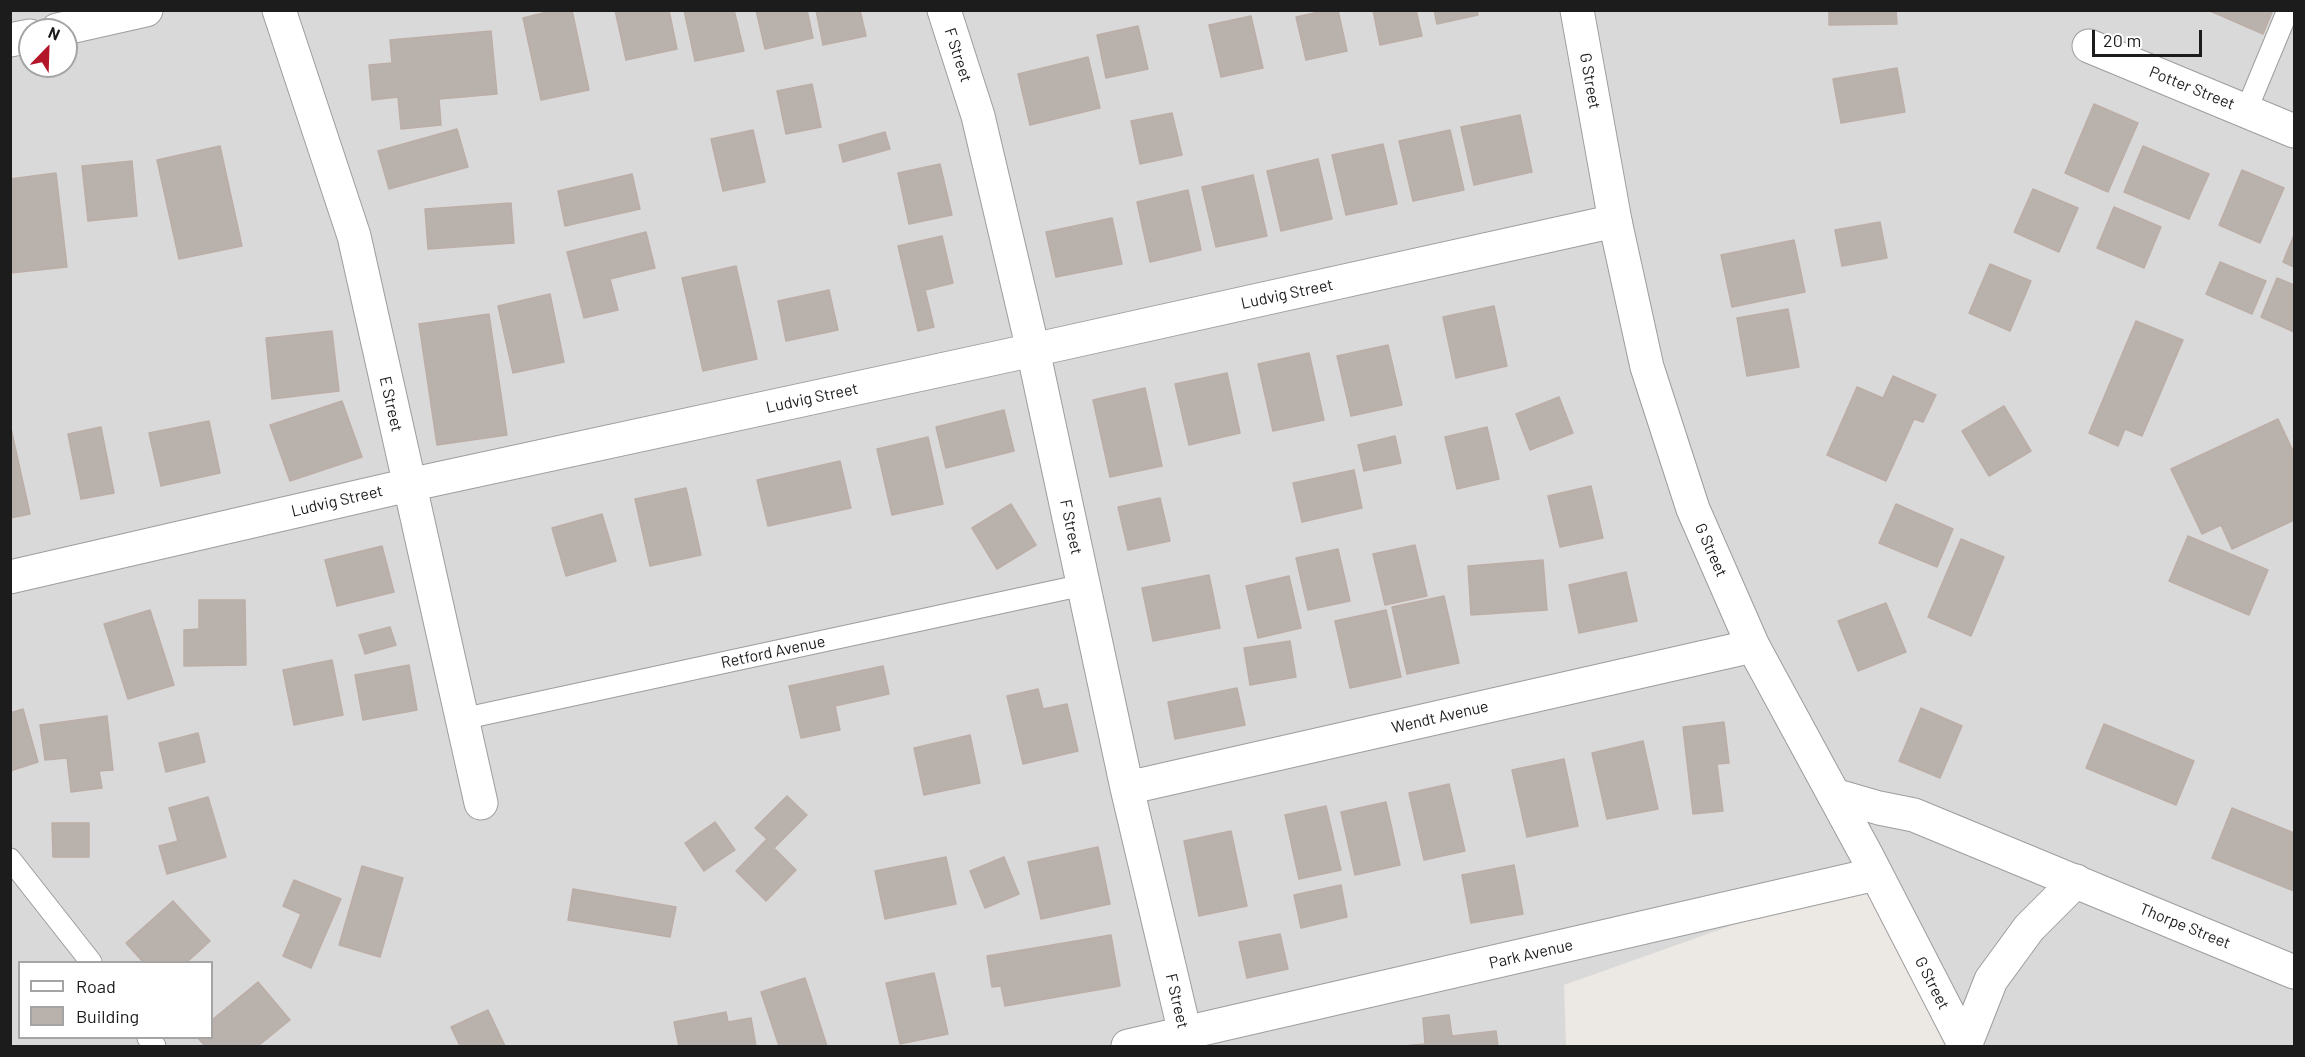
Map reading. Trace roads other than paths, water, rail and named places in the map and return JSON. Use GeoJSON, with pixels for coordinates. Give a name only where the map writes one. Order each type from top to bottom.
{"type":"FeatureCollection","features":[{"type":"Feature","properties":{"kind":"street"},"geometry":{"type":"LineString","coordinates":[[78,25],[146,10]]}},
{"type":"Feature","properties":{"kind":"street","name":"E Street"},"geometry":{"type":"LineString","coordinates":[[279,10],[354,236],[481,803]]}},
{"type":"Feature","properties":{"kind":"street","name":"F Street"},"geometry":{"type":"LineString","coordinates":[[944,10],[978,116],[1033,350],[1127,788],[1186,1040]]}},
{"type":"Feature","properties":{"kind":"street","name":"G Street"},"geometry":{"type":"LineString","coordinates":[[1577,10],[1615,222],[1647,367],[1693,509],[1753,646],[1876,874],[1965,1046]]}},
{"type":"Feature","properties":{"kind":"street","name":"Potter Street"},"geometry":{"type":"LineString","coordinates":[[2089,46],[2295,131]]}},
{"type":"Feature","properties":{"kind":"street","name":"Ludvig Street"},"geometry":{"type":"LineString","coordinates":[[10,577],[409,485],[1615,222]]}},
{"type":"Feature","properties":{"kind":"street","name":"Wendt Avenue"},"geometry":{"type":"LineString","coordinates":[[1127,788],[1753,646]]}},
{"type":"Feature","properties":{"kind":"street","name":"Thorpe Street"},"geometry":{"type":"LineString","coordinates":[[1834,795],[1914,815],[2295,972]]}},
{"type":"Feature","properties":{"kind":"street","name":"Park Avenue"},"geometry":{"type":"LineString","coordinates":[[1128,1047],[1186,1040],[1876,874]]}},
{"type":"Feature","properties":{"kind":"street"},"geometry":{"type":"LineString","coordinates":[[1965,1046],[1991,980],[2029,928],[2076,881]]}},
{"type":"Feature","properties":{"kind":"lane"},"geometry":{"type":"LineString","coordinates":[[2246,111],[2288,10]]}},
{"type":"Feature","properties":{"kind":"lane","name":"Retford Avenue"},"geometry":{"type":"LineString","coordinates":[[462,719],[1083,585]]}},
{"type":"Feature","properties":{"kind":"lane"},"geometry":{"type":"LineString","coordinates":[[10,859],[89,961]]}}]}
